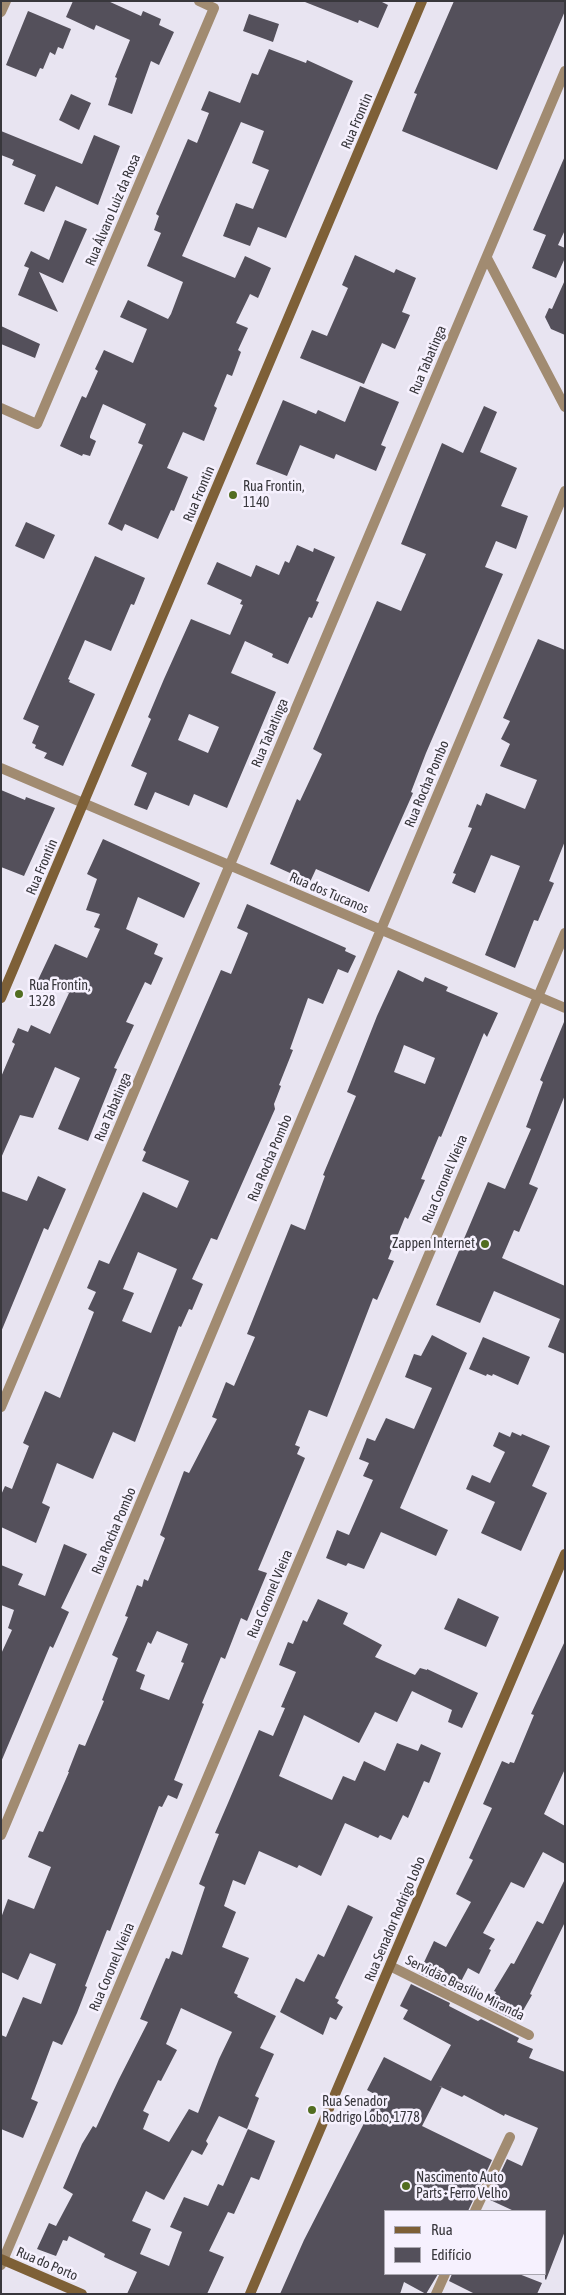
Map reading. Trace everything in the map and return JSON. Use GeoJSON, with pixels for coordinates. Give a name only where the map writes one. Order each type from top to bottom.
{"type":"FeatureCollection","features":[{"type":"Feature","properties":{"kind":"street","name":"Rua Álvaro Luiz da Rosa"},"geometry":{"type":"LineString","coordinates":[[1,408],[37,424],[214,8],[199,1]]}},
{"type":"Feature","properties":{"kind":"street","name":"Rua Frontin"},"geometry":{"type":"LineString","coordinates":[[1,998],[422,1]]}},
{"type":"Feature","properties":{"kind":"street","name":"Rua Tabatinga"},"geometry":{"type":"LineString","coordinates":[[1,1407],[565,71]]}},
{"type":"Feature","properties":{"kind":"street"},"geometry":{"type":"LineString","coordinates":[[486,258],[565,407]]}},
{"type":"Feature","properties":{"kind":"street","name":"Rua Rocha Pombo"},"geometry":{"type":"LineString","coordinates":[[1,1835],[565,491]]}},
{"type":"Feature","properties":{"kind":"street","name":"Rua dos Tucanos"},"geometry":{"type":"LineString","coordinates":[[1,768],[565,1008]]}},
{"type":"Feature","properties":{"kind":"street","name":"Rua Coronel Vieira"},"geometry":{"type":"LineString","coordinates":[[2,2261],[565,933]]}},
{"type":"Feature","properties":{"kind":"street","name":"Rua Senador Rodrigo Lobo"},"geometry":{"type":"LineString","coordinates":[[250,2294],[565,1554]]}},
{"type":"Feature","properties":{"kind":"street","name":"Servidão Brasílio Miranda"},"geometry":{"type":"LineString","coordinates":[[390,1966],[529,2034]]}},
{"type":"Feature","properties":{"kind":"street"},"geometry":{"type":"LineString","coordinates":[[475,2210],[510,2137]]}},
{"type":"Feature","properties":{"kind":"street","name":"Rua do Porto"},"geometry":{"type":"LineString","coordinates":[[2,2261],[82,2294]]}},
{"type":"Feature","properties":{"kind":"street"},"geometry":{"type":"LineString","coordinates":[[436,2294],[446,2275]]}},
{"type":"Feature","properties":{"kind":"building"},"geometry":{"type":"Polygon","coordinates":[[[73,1],[108,1],[141,16],[143,11],[161,19],[159,25],[174,32],[159,65],[151,61],[132,114],[108,105],[117,78],[115,77],[130,40],[96,25],[94,30],[66,17],[73,1]]]}},
{"type":"Feature","properties":{"kind":"building"},"geometry":{"type":"Polygon","coordinates":[[[380,1],[388,5],[378,28],[359,20],[358,23],[305,2],[380,1]]]}},
{"type":"Feature","properties":{"kind":"building"},"geometry":{"type":"Polygon","coordinates":[[[454,1],[565,1],[565,11],[497,170],[402,131],[417,94],[414,93],[454,1]]]}},
{"type":"Feature","properties":{"kind":"building"},"geometry":{"type":"Polygon","coordinates":[[[28,11],[71,29],[63,49],[58,47],[55,55],[50,52],[43,69],[40,68],[36,77],[6,65],[28,11]]]}},
{"type":"Feature","properties":{"kind":"building"},"geometry":{"type":"Polygon","coordinates":[[[249,14],[279,24],[273,42],[243,31],[249,14]]]}},
{"type":"Feature","properties":{"kind":"building"},"geometry":{"type":"Polygon","coordinates":[[[269,49],[306,63],[307,60],[353,81],[286,238],[258,227],[250,246],[223,236],[236,203],[253,209],[269,170],[252,163],[264,131],[241,122],[182,256],[235,278],[245,256],[271,268],[258,298],[250,294],[236,323],[248,328],[238,350],[241,352],[232,376],[227,374],[214,406],[217,408],[204,441],[183,432],[167,468],[188,477],[174,511],[171,510],[158,539],[125,524],[122,531],[108,524],[143,445],[138,443],[146,424],[103,404],[90,436],[90,438],[96,441],[90,456],[83,454],[82,456],[60,446],[82,396],[86,398],[98,371],[95,369],[104,350],[133,363],[147,329],[120,317],[128,300],[168,319],[171,314],[183,282],[147,266],[161,233],[154,230],[159,216],[156,214],[188,139],[197,143],[209,113],[201,110],[209,91],[240,103],[252,73],[258,75],[269,49]]]}},
{"type":"Feature","properties":{"kind":"building"},"geometry":{"type":"Polygon","coordinates":[[[71,94],[91,103],[79,130],[59,120],[71,94]]]}},
{"type":"Feature","properties":{"kind":"building"},"geometry":{"type":"Polygon","coordinates":[[[1,131],[82,164],[94,135],[120,146],[98,205],[56,186],[44,212],[24,204],[36,175],[12,165],[14,160],[1,155],[1,131]]]}},
{"type":"Feature","properties":{"kind":"building"},"geometry":{"type":"Polygon","coordinates":[[[565,156],[565,230],[558,245],[565,248],[565,258],[556,278],[532,268],[546,235],[533,230],[565,156]]]}},
{"type":"Feature","properties":{"kind":"building"},"geometry":{"type":"Polygon","coordinates":[[[65,220],[87,229],[63,283],[39,272],[58,312],[18,295],[29,268],[24,266],[31,251],[49,260],[65,220]]]}},
{"type":"Feature","properties":{"kind":"building"},"geometry":{"type":"Polygon","coordinates":[[[355,255],[394,273],[396,269],[416,278],[402,312],[410,315],[395,349],[382,343],[364,384],[300,358],[312,330],[327,336],[348,288],[342,285],[355,255]]]}},
{"type":"Feature","properties":{"kind":"building"},"geometry":{"type":"Polygon","coordinates":[[[565,280],[565,335],[551,329],[545,317],[549,308],[552,309],[565,280]]]}},
{"type":"Feature","properties":{"kind":"building"},"geometry":{"type":"Polygon","coordinates":[[[1,326],[40,344],[35,358],[1,344],[1,326]]]}},
{"type":"Feature","properties":{"kind":"building"},"geometry":{"type":"Polygon","coordinates":[[[360,386],[399,402],[381,445],[386,447],[376,471],[336,454],[334,459],[300,445],[287,476],[256,464],[283,400],[316,414],[318,410],[345,422],[360,386]]]}},
{"type":"Feature","properties":{"kind":"building"},"geometry":{"type":"Polygon","coordinates":[[[484,406],[497,412],[480,452],[517,468],[501,506],[528,516],[516,549],[496,541],[485,567],[503,574],[426,753],[411,792],[413,793],[369,892],[316,869],[310,882],[270,864],[297,799],[300,801],[322,754],[313,749],[377,601],[401,611],[426,554],[401,544],[442,443],[463,453],[484,406]]]}},
{"type":"Feature","properties":{"kind":"building"},"geometry":{"type":"Polygon","coordinates":[[[26,522],[55,535],[44,559],[15,546],[26,522]]]}},
{"type":"Feature","properties":{"kind":"building"},"geometry":{"type":"Polygon","coordinates":[[[297,545],[313,552],[314,548],[335,557],[316,601],[319,602],[312,618],[309,617],[288,664],[272,657],[273,654],[245,641],[231,673],[276,692],[227,808],[194,794],[189,806],[155,792],[147,810],[134,805],[147,773],[131,766],[151,719],[148,717],[191,619],[230,635],[243,605],[240,604],[242,600],[207,584],[217,562],[251,577],[256,565],[279,575],[285,561],[289,563],[297,545]],[[189,714],[178,740],[208,753],[219,727],[189,714]]]}},
{"type":"Feature","properties":{"kind":"building"},"geometry":{"type":"Polygon","coordinates":[[[95,556],[145,578],[134,605],[131,604],[111,651],[85,640],[68,679],[70,680],[69,682],[95,694],[63,766],[44,758],[47,753],[35,748],[36,745],[32,743],[39,726],[23,719],[95,556]]]}},
{"type":"Feature","properties":{"kind":"building"},"geometry":{"type":"Polygon","coordinates":[[[538,639],[565,650],[565,841],[549,881],[554,883],[538,921],[534,920],[515,968],[485,955],[520,866],[491,855],[475,893],[452,883],[456,874],[453,873],[472,828],[468,827],[477,804],[481,806],[486,793],[525,809],[537,780],[500,766],[510,744],[501,739],[510,721],[503,718],[538,639]]]}},
{"type":"Feature","properties":{"kind":"building"},"geometry":{"type":"Polygon","coordinates":[[[1,790],[25,800],[26,797],[55,808],[24,876],[1,867],[1,790]]]}},
{"type":"Feature","properties":{"kind":"building"},"geometry":{"type":"Polygon","coordinates":[[[103,839],[200,883],[184,918],[138,897],[126,929],[158,944],[154,954],[163,958],[151,985],[145,982],[126,1022],[134,1025],[114,1068],[117,1069],[88,1141],[58,1129],[80,1078],[55,1067],[33,1118],[20,1115],[1,1158],[1,1077],[15,1044],[12,1042],[18,1028],[28,1032],[31,1025],[50,1034],[69,993],[38,980],[55,944],[87,958],[100,929],[94,927],[100,914],[86,910],[97,879],[87,874],[103,839]]]}},
{"type":"Feature","properties":{"kind":"building"},"geometry":{"type":"Polygon","coordinates":[[[247,904],[346,948],[345,951],[356,956],[348,973],[338,969],[323,1004],[308,998],[290,1049],[293,1050],[279,1085],[281,1086],[274,1104],[275,1109],[217,1240],[211,1238],[192,1279],[203,1284],[192,1310],[189,1309],[181,1327],[179,1326],[135,1442],[113,1432],[93,1479],[57,1463],[42,1503],[50,1507],[36,1543],[1,1527],[1,1495],[5,1486],[12,1489],[29,1446],[23,1443],[45,1391],[60,1398],[94,1312],[88,1309],[96,1292],[87,1288],[99,1260],[109,1264],[143,1192],[177,1208],[189,1181],[142,1161],[146,1152],[143,1150],[221,970],[231,974],[248,933],[237,928],[247,904]],[[138,1252],[123,1289],[134,1293],[122,1321],[151,1333],[177,1269],[138,1252]]]}},
{"type":"Feature","properties":{"kind":"building"},"geometry":{"type":"Polygon","coordinates":[[[398,970],[423,982],[425,977],[448,987],[446,991],[498,1013],[487,1037],[484,1033],[441,1137],[439,1136],[421,1179],[425,1180],[408,1219],[405,1217],[388,1259],[394,1261],[377,1300],[373,1298],[327,1417],[309,1410],[295,1445],[300,1447],[297,1454],[305,1458],[258,1570],[267,1573],[247,1621],[241,1618],[225,1659],[221,1657],[202,1703],[204,1704],[174,1780],[183,1784],[177,1799],[168,1795],[162,1807],[159,1806],[110,1931],[107,1930],[85,1986],[87,1987],[77,2013],[62,2045],[53,2041],[31,2099],[38,2102],[23,2138],[1,2129],[1,2035],[6,2037],[23,1997],[41,2004],[56,1964],[30,1953],[18,1980],[1,1972],[1,1918],[8,1899],[34,1909],[51,1867],[28,1857],[39,1831],[43,1832],[79,1744],[85,1746],[104,1701],[102,1700],[118,1658],[112,1655],[128,1617],[125,1616],[137,1585],[142,1587],[144,1579],[148,1581],[165,1538],[160,1535],[184,1471],[189,1473],[217,1419],[212,1417],[226,1382],[234,1386],[255,1337],[247,1334],[291,1224],[305,1230],[325,1176],[323,1175],[356,1096],[347,1092],[377,1016],[398,970]],[[404,1045],[394,1072],[425,1084],[435,1058],[404,1045]],[[157,1631],[151,1644],[148,1642],[136,1671],[145,1675],[140,1689],[169,1700],[184,1663],[181,1662],[188,1644],[157,1631]]]}},
{"type":"Feature","properties":{"kind":"building"},"geometry":{"type":"Polygon","coordinates":[[[564,1022],[565,1095],[529,1184],[538,1188],[519,1232],[514,1230],[502,1258],[565,1286],[565,1354],[548,1347],[560,1319],[494,1291],[480,1323],[436,1305],[488,1182],[505,1189],[531,1129],[526,1127],[543,1082],[540,1080],[564,1022]]]}},
{"type":"Feature","properties":{"kind":"building"},"geometry":{"type":"Polygon","coordinates":[[[38,1176],[66,1189],[48,1230],[44,1228],[1,1332],[1,1191],[27,1201],[38,1176]]]}},
{"type":"Feature","properties":{"kind":"building"},"geometry":{"type":"Polygon","coordinates":[[[432,1335],[467,1353],[400,1508],[448,1530],[436,1556],[381,1532],[364,1569],[348,1563],[346,1566],[326,1558],[337,1530],[349,1535],[373,1480],[363,1476],[369,1463],[359,1459],[367,1438],[375,1441],[386,1418],[414,1429],[432,1388],[405,1377],[414,1354],[421,1356],[432,1335]]]}},
{"type":"Feature","properties":{"kind":"building"},"geometry":{"type":"Polygon","coordinates":[[[483,1337],[530,1357],[518,1385],[493,1374],[492,1376],[487,1374],[486,1376],[469,1369],[483,1337]]]}},
{"type":"Feature","properties":{"kind":"building"},"geometry":{"type":"Polygon","coordinates":[[[499,1432],[510,1437],[512,1432],[521,1436],[522,1434],[550,1446],[532,1486],[547,1493],[521,1551],[481,1533],[495,1502],[466,1489],[472,1475],[490,1483],[505,1452],[493,1446],[499,1432]]]}},
{"type":"Feature","properties":{"kind":"building"},"geometry":{"type":"Polygon","coordinates":[[[64,1544],[87,1554],[61,1608],[69,1612],[53,1648],[50,1646],[1,1762],[1,1654],[12,1630],[8,1628],[14,1610],[1,1605],[1,1565],[23,1574],[18,1585],[45,1596],[64,1544]]]}},
{"type":"Feature","properties":{"kind":"building"},"geometry":{"type":"Polygon","coordinates":[[[458,1598],[499,1617],[486,1647],[444,1629],[458,1598]]]}},
{"type":"Feature","properties":{"kind":"building"},"geometry":{"type":"Polygon","coordinates":[[[318,1599],[348,1613],[343,1624],[382,1645],[375,1657],[415,1675],[420,1668],[427,1669],[478,1693],[462,1728],[448,1722],[452,1710],[412,1691],[397,1722],[375,1712],[359,1743],[304,1715],[279,1776],[332,1800],[343,1776],[355,1781],[364,1761],[385,1771],[397,1743],[418,1751],[421,1744],[441,1753],[429,1783],[424,1781],[408,1818],[403,1815],[391,1840],[380,1835],[378,1838],[345,1823],[321,1876],[299,1865],[297,1868],[259,1851],[245,1885],[233,1880],[224,1906],[236,1912],[222,1947],[249,1958],[234,1993],[238,1995],[237,1997],[276,2016],[260,2048],[274,2054],[255,2096],[259,2098],[247,2129],[219,2116],[206,2141],[208,2144],[202,2155],[192,2150],[164,2200],[146,2191],[132,2221],[151,2229],[140,2254],[169,2266],[182,2232],[170,2227],[184,2197],[208,2206],[218,2184],[223,2186],[248,2129],[275,2141],[259,2180],[251,2177],[234,2214],[228,2212],[209,2251],[224,2257],[207,2294],[127,2294],[137,2272],[104,2257],[105,2254],[69,2236],[67,2241],[63,2240],[56,2256],[37,2249],[49,2223],[56,2226],[73,2194],[63,2188],[82,2144],[93,2126],[96,2128],[148,2022],[140,2019],[166,1958],[169,1959],[172,1951],[182,1955],[205,1887],[199,1884],[219,1834],[215,1833],[259,1730],[273,1736],[285,1708],[281,1707],[296,1672],[279,1665],[288,1642],[293,1644],[303,1620],[307,1622],[318,1599]],[[181,2008],[166,2044],[177,2050],[161,2081],[158,2080],[143,2111],[149,2114],[143,2129],[169,2142],[189,2109],[198,2113],[219,2059],[232,2032],[181,2008]]]}},
{"type":"Feature","properties":{"kind":"building"},"geometry":{"type":"Polygon","coordinates":[[[565,1641],[565,1769],[544,1814],[565,1826],[565,1864],[543,1852],[524,1888],[511,1882],[483,1933],[495,1939],[479,1974],[468,1968],[456,1991],[419,1973],[434,1941],[446,1947],[471,1902],[456,1894],[473,1860],[469,1858],[492,1808],[483,1804],[502,1761],[509,1764],[510,1762],[514,1763],[534,1715],[531,1714],[565,1641]]]}},
{"type":"Feature","properties":{"kind":"building"},"geometry":{"type":"Polygon","coordinates":[[[565,1879],[565,1922],[530,1994],[532,1995],[517,2021],[488,2007],[496,1992],[494,1991],[511,1963],[514,1964],[537,1921],[543,1924],[565,1879]]]}},
{"type":"Feature","properties":{"kind":"building"},"geometry":{"type":"Polygon","coordinates":[[[348,1905],[373,1917],[335,1998],[339,2000],[337,2003],[343,2007],[336,2020],[330,2017],[323,2035],[280,2012],[296,1978],[304,1982],[318,1954],[324,1957],[348,1905]]]}},
{"type":"Feature","properties":{"kind":"building"},"geometry":{"type":"Polygon","coordinates":[[[411,1984],[450,2003],[449,2006],[478,2021],[481,2019],[519,2038],[517,2042],[533,2049],[529,2058],[565,2072],[565,2231],[546,2280],[546,2210],[512,2210],[488,2199],[507,2159],[522,2166],[538,2128],[505,2114],[504,2116],[464,2095],[462,2097],[442,2087],[422,2126],[492,2160],[468,2210],[384,2210],[384,2275],[437,2275],[426,2294],[404,2282],[400,2294],[280,2294],[304,2240],[378,2096],[367,2090],[384,2057],[431,2081],[451,2045],[403,2019],[408,2010],[400,2006],[411,1984]]]}},
{"type":"Feature","properties":{"kind":"building"},"geometry":{"type":"Polygon","coordinates":[[[452,2275],[522,2275],[542,2283],[537,2294],[475,2294],[449,2281],[452,2275]]]}},
{"type":"Feature","properties":{"kind":"place","name":"Rua Frontin, 1140"},"geometry":{"type":"Point","coordinates":[233,495]}},
{"type":"Feature","properties":{"kind":"place","name":"Rua Frontin, 1328"},"geometry":{"type":"Point","coordinates":[19,994]}},
{"type":"Feature","properties":{"kind":"place","name":"Zappen Internet"},"geometry":{"type":"Point","coordinates":[485,1244]}},
{"type":"Feature","properties":{"kind":"place","name":"Rua Senador Rodrigo Lobo, 1778"},"geometry":{"type":"Point","coordinates":[312,2110]}},
{"type":"Feature","properties":{"kind":"place","name":"Nascimento Auto Parts - Ferro Velho"},"geometry":{"type":"Point","coordinates":[406,2186]}}]}
